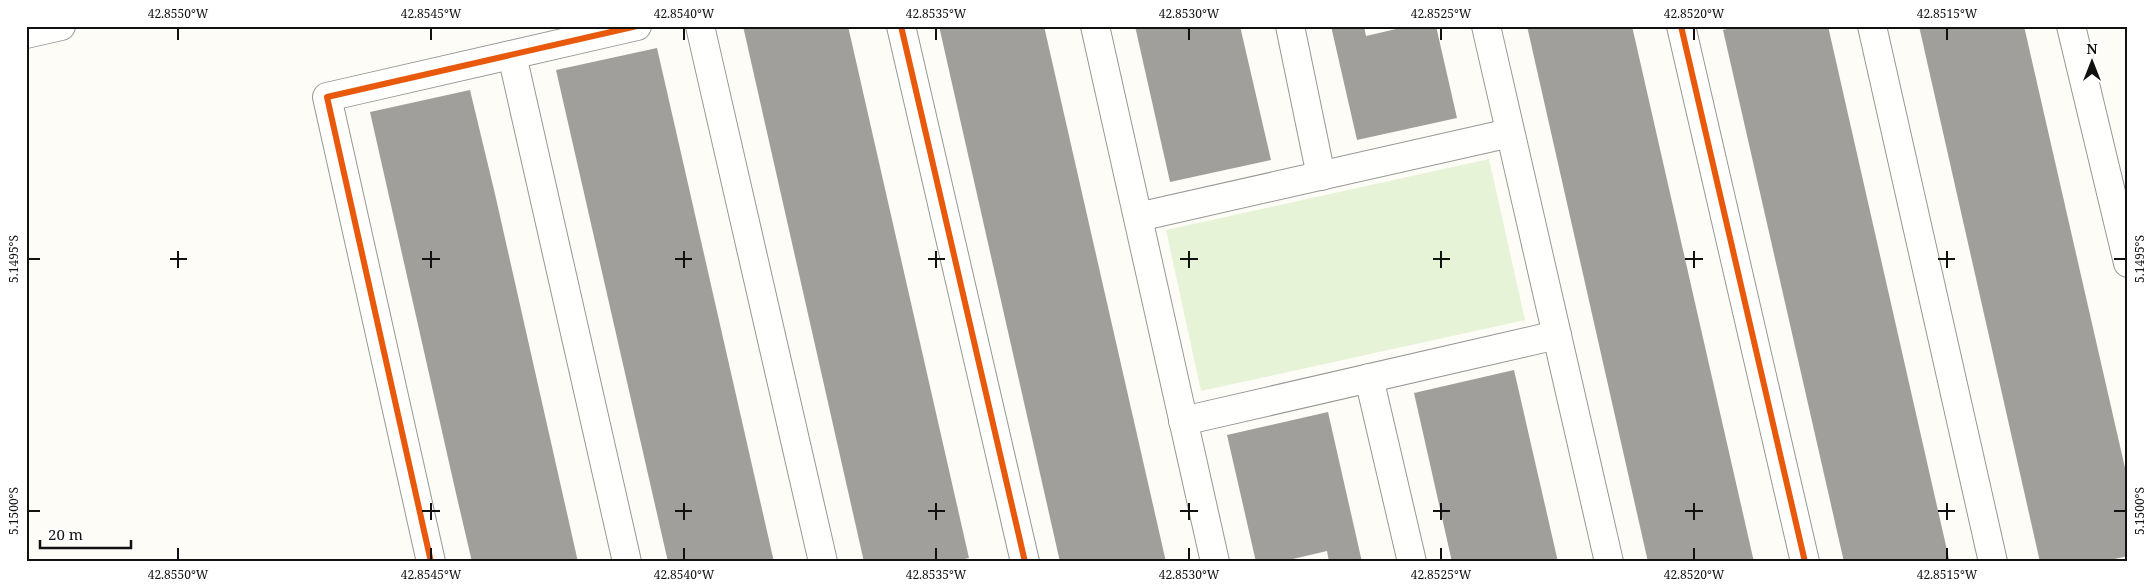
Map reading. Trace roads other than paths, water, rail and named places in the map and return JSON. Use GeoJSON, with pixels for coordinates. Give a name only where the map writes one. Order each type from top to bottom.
{"type":"FeatureCollection","features":[{"type":"Feature","properties":{"kind":"street"},"geometry":{"type":"LineString","coordinates":[[26,34],[61,26]]}},
{"type":"Feature","properties":{"kind":"street"},"geometry":{"type":"LineString","coordinates":[[431,562],[328,97],[636,26]]}},
{"type":"Feature","properties":{"kind":"street"},"geometry":{"type":"LineString","coordinates":[[700,26],[823,562]]}},
{"type":"Feature","properties":{"kind":"street"},"geometry":{"type":"LineString","coordinates":[[902,26],[1025,562]]}},
{"type":"Feature","properties":{"kind":"street"},"geometry":{"type":"LineString","coordinates":[[1095,26],[1215,562]]}},
{"type":"Feature","properties":{"kind":"street"},"geometry":{"type":"LineString","coordinates":[[1290,26],[1321,176]]}},
{"type":"Feature","properties":{"kind":"street"},"geometry":{"type":"LineString","coordinates":[[1486,26],[1609,562]]}},
{"type":"Feature","properties":{"kind":"street"},"geometry":{"type":"LineString","coordinates":[[1682,26],[1805,562]]}},
{"type":"Feature","properties":{"kind":"street"},"geometry":{"type":"LineString","coordinates":[[1872,26],[1993,562]]}},
{"type":"Feature","properties":{"kind":"street"},"geometry":{"type":"LineString","coordinates":[[2072,26],[2128,263]]}},
{"type":"Feature","properties":{"kind":"street"},"geometry":{"type":"LineString","coordinates":[[512,55],[627,562]]}},
{"type":"Feature","properties":{"kind":"street"},"geometry":{"type":"LineString","coordinates":[[1138,217],[1510,133]]}},
{"type":"Feature","properties":{"kind":"street"},"geometry":{"type":"LineString","coordinates":[[1183,421],[1557,335]]}},
{"type":"Feature","properties":{"kind":"street"},"geometry":{"type":"LineString","coordinates":[[1369,378],[1412,562]]}}]}
